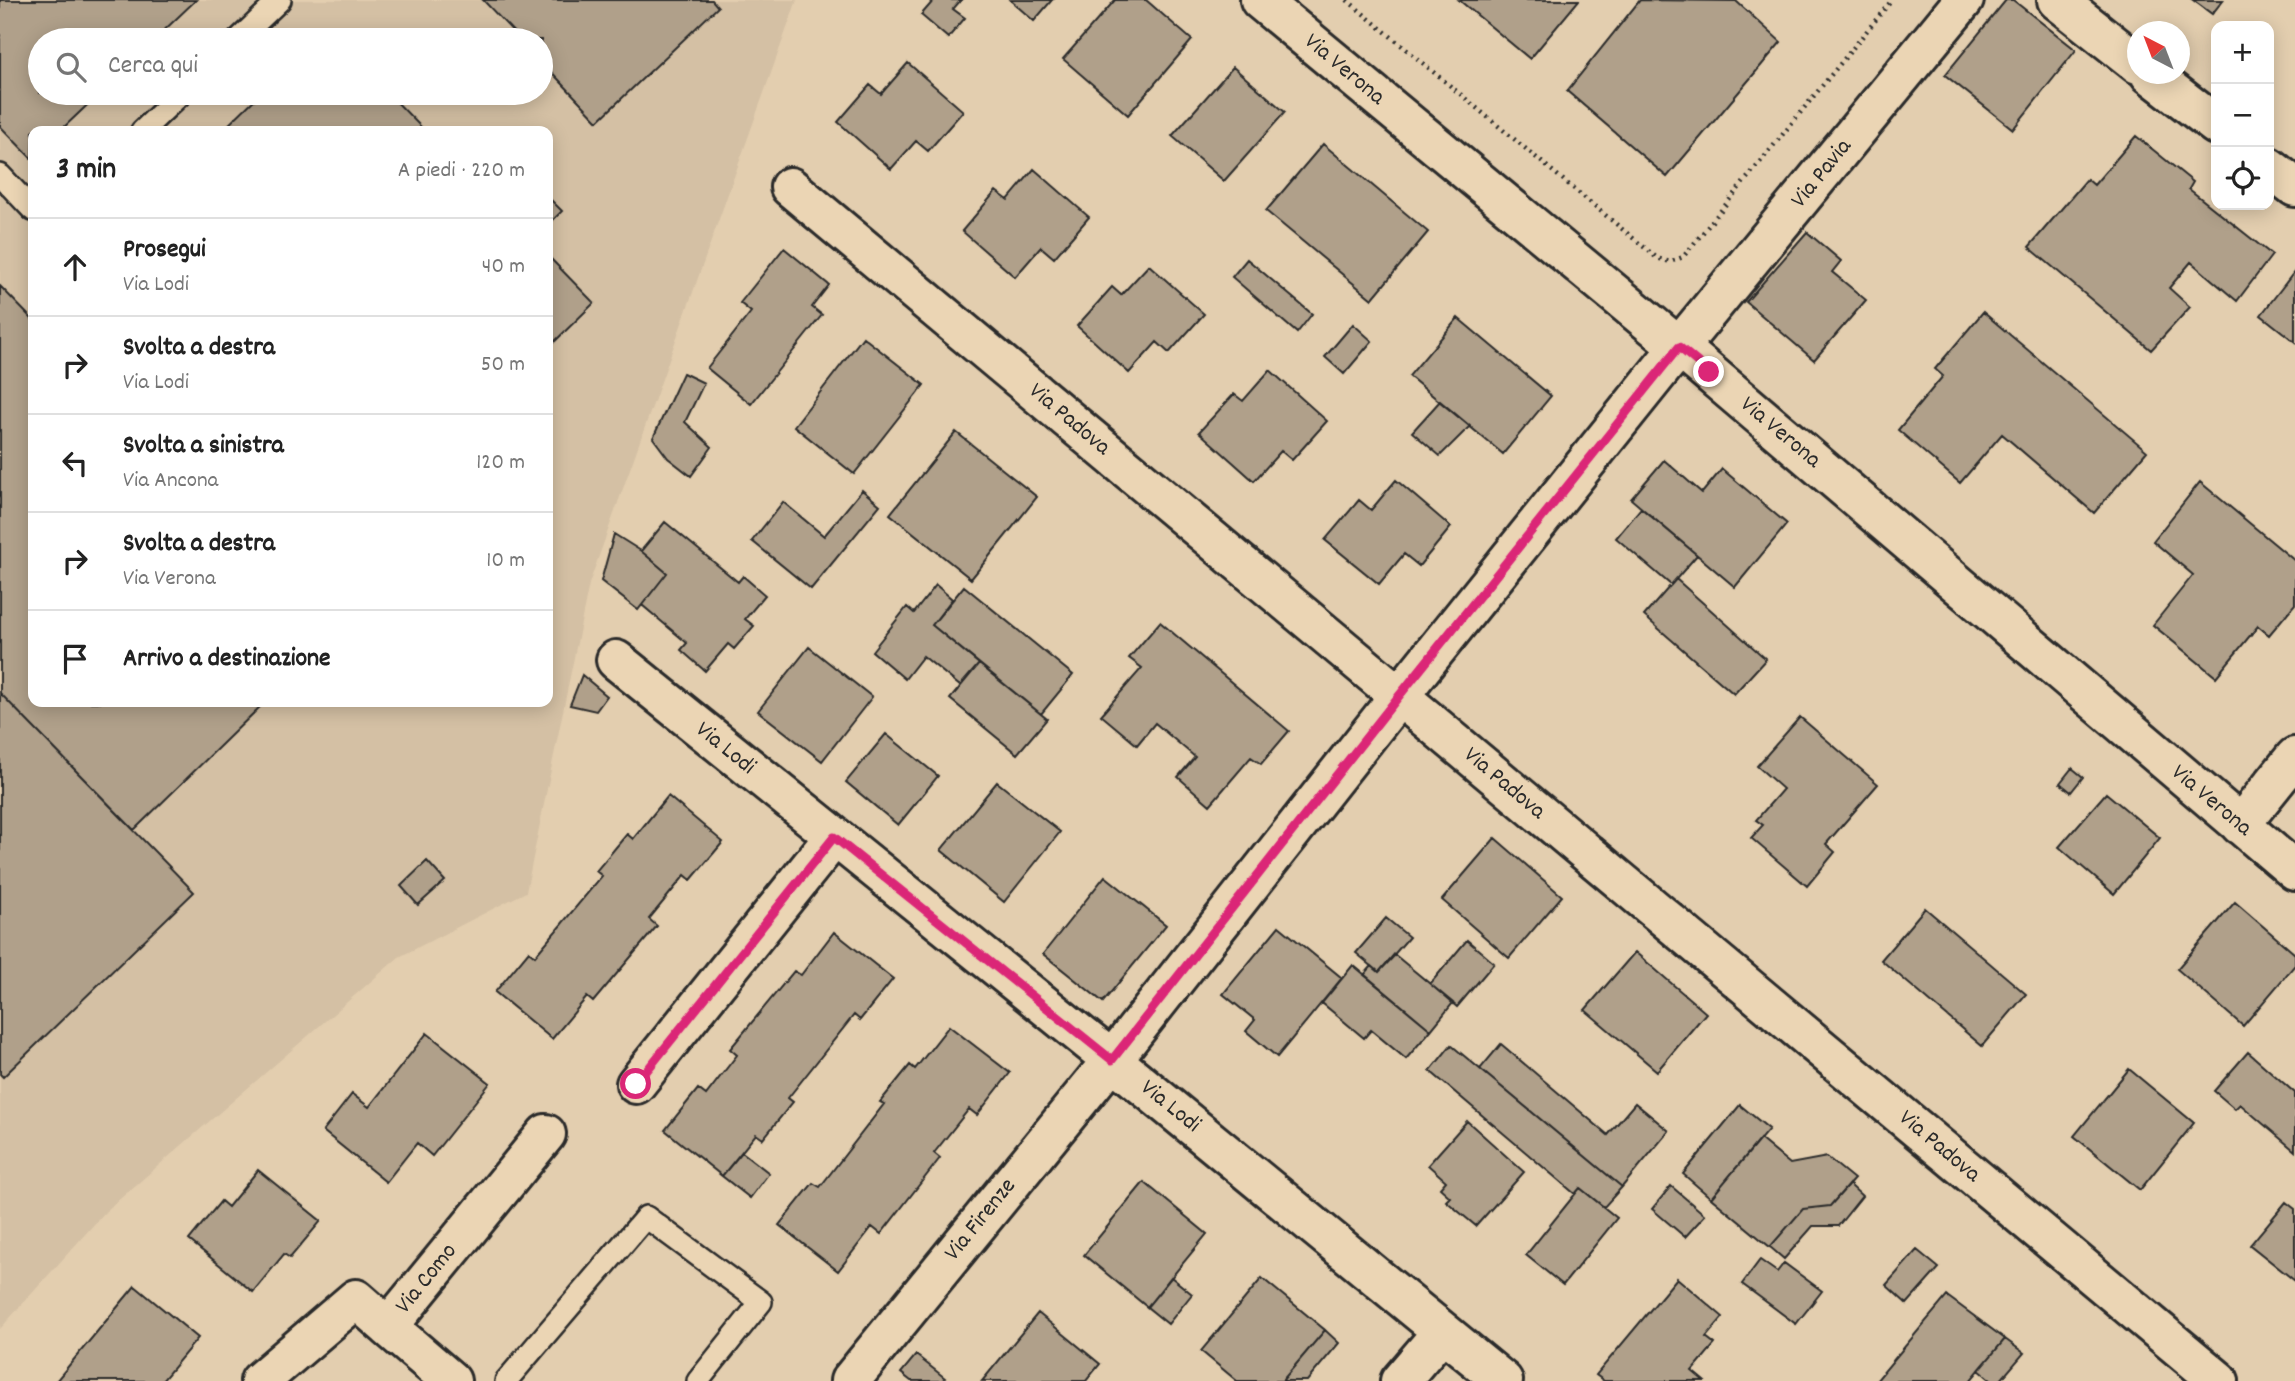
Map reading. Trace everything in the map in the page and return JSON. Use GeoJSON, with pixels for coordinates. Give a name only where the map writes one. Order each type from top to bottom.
{"type":"FeatureCollection","features":[{"type":"Feature","properties":{"kind":"street","name":"Via Verona"},"geometry":{"type":"LineString","coordinates":[[1260,0],[1679,347],[2295,872]]}},
{"type":"Feature","properties":{"kind":"street","name":"Via Pavia"},"geometry":{"type":"LineString","coordinates":[[1399,696],[1679,347],[1964,0]]}},
{"type":"Feature","properties":{"kind":"street"},"geometry":{"type":"LineString","coordinates":[[2057,0],[2127,56]]}},
{"type":"Feature","properties":{"kind":"street"},"geometry":{"type":"LineString","coordinates":[[2163,84],[2211,121]]}},
{"type":"Feature","properties":{"kind":"street"},"geometry":{"type":"LineString","coordinates":[[2274,170],[2295,187]]}},
{"type":"Feature","properties":{"kind":"street","name":"Via Padova"},"geometry":{"type":"LineString","coordinates":[[790,187],[2219,1381]]}},
{"type":"Feature","properties":{"kind":"street","name":"Via Lodi"},"geometry":{"type":"LineString","coordinates":[[616,660],[1112,1060],[1503,1381]]}},
{"type":"Feature","properties":{"kind":"street","name":"Via Firenze"},"geometry":{"type":"LineString","coordinates":[[850,1381],[1112,1060],[1399,696]]}},
{"type":"Feature","properties":{"kind":"street"},"geometry":{"type":"LineString","coordinates":[[2240,825],[2295,757]]}},
{"type":"Feature","properties":{"kind":"street"},"geometry":{"type":"LineString","coordinates":[[636,1084],[834,837]]}},
{"type":"Feature","properties":{"kind":"street","name":"Via Como"},"geometry":{"type":"LineString","coordinates":[[260,1381],[356,1299],[388,1327],[546,1134]]}},
{"type":"Feature","properties":{"kind":"street"},"geometry":{"type":"LineString","coordinates":[[388,1327],[452,1381]]}},
{"type":"Feature","properties":{"kind":"street"},"geometry":{"type":"LineString","coordinates":[[1400,1381],[1442,1332]]}},
{"type":"Feature","properties":{"kind":"lane"},"geometry":{"type":"LineString","coordinates":[[251,28],[280,0]]}},
{"type":"Feature","properties":{"kind":"lane"},"geometry":{"type":"LineString","coordinates":[[147,126],[169,105]]}},
{"type":"Feature","properties":{"kind":"lane"},"geometry":{"type":"LineString","coordinates":[[0,175],[28,205]]}},
{"type":"Feature","properties":{"kind":"lane"},"geometry":{"type":"LineString","coordinates":[[506,1381],[646,1217],[761,1302],[698,1381]]}},
{"type":"Feature","properties":{"kind":"path"},"geometry":{"type":"LineString","coordinates":[[1347,0],[1657,258],[1670,262],[1683,257],[1892,0]]}},
{"type":"Feature","properties":{"kind":"shaded area"},"geometry":{"type":"Polygon","coordinates":[[[0,0],[797,0],[589,584],[526,892],[399,957],[106,1211],[0,1329],[0,0]]]}},
{"type":"Feature","properties":{"kind":"building"},"geometry":{"type":"Polygon","coordinates":[[[0,0],[196,0],[167,28],[28,28],[28,105],[87,105],[65,126],[28,126],[28,155],[0,126],[0,0]]]}},
{"type":"Feature","properties":{"kind":"building"},"geometry":{"type":"Polygon","coordinates":[[[483,0],[712,0],[718,7],[598,121],[553,74],[553,28],[510,28],[483,0]]]}},
{"type":"Feature","properties":{"kind":"building"},"geometry":{"type":"Polygon","coordinates":[[[934,0],[961,0],[953,9],[965,18],[948,38],[921,15],[934,0]]]}},
{"type":"Feature","properties":{"kind":"building"},"geometry":{"type":"Polygon","coordinates":[[[1010,0],[1052,0],[1034,21],[1010,0]]]}},
{"type":"Feature","properties":{"kind":"building"},"geometry":{"type":"Polygon","coordinates":[[[1115,0],[1146,0],[1192,40],[1128,115],[1063,59],[1115,0]]]}},
{"type":"Feature","properties":{"kind":"building"},"geometry":{"type":"Polygon","coordinates":[[[1459,0],[1579,0],[1530,59],[1459,0]]]}},
{"type":"Feature","properties":{"kind":"building"},"geometry":{"type":"Polygon","coordinates":[[[1640,0],[1736,1],[1781,42],[1667,177],[1567,91],[1640,0]]]}},
{"type":"Feature","properties":{"kind":"building"},"geometry":{"type":"Polygon","coordinates":[[[2006,0],[2013,0],[2076,50],[2013,129],[1945,75],[2006,0]]]}},
{"type":"Feature","properties":{"kind":"building"},"geometry":{"type":"Polygon","coordinates":[[[2193,0],[2223,0],[2212,14],[2193,0]]]}},
{"type":"Feature","properties":{"kind":"building"},"geometry":{"type":"Polygon","coordinates":[[[908,63],[963,111],[928,151],[916,141],[891,169],[838,122],[870,85],[881,94],[908,63]]]}},
{"type":"Feature","properties":{"kind":"building"},"geometry":{"type":"Polygon","coordinates":[[[1233,67],[1285,112],[1224,181],[1172,136],[1233,67]]]}},
{"type":"Feature","properties":{"kind":"building"},"geometry":{"type":"Polygon","coordinates":[[[249,105],[400,105],[420,126],[227,126],[249,105]]]}},
{"type":"Feature","properties":{"kind":"building"},"geometry":{"type":"Polygon","coordinates":[[[2136,136],[2193,182],[2189,189],[2211,206],[2211,210],[2215,210],[2272,255],[2237,301],[2191,262],[2169,288],[2190,307],[2151,350],[2029,247],[2087,179],[2094,185],[2136,136]]]}},
{"type":"Feature","properties":{"kind":"building"},"geometry":{"type":"Polygon","coordinates":[[[1323,144],[1428,232],[1372,299],[1266,211],[1323,144]]]}},
{"type":"Feature","properties":{"kind":"building"},"geometry":{"type":"Polygon","coordinates":[[[1034,169],[1089,217],[1054,258],[1041,247],[1015,277],[962,231],[996,191],[1008,200],[1034,169]]]}},
{"type":"Feature","properties":{"kind":"building"},"geometry":{"type":"Polygon","coordinates":[[[553,202],[562,211],[553,220],[553,202]]]}},
{"type":"Feature","properties":{"kind":"building"},"geometry":{"type":"Polygon","coordinates":[[[1807,232],[1841,261],[1832,272],[1866,300],[1814,360],[1746,302],[1807,232]]]}},
{"type":"Feature","properties":{"kind":"building"},"geometry":{"type":"Polygon","coordinates":[[[784,248],[829,285],[812,307],[822,315],[751,404],[707,368],[751,312],[740,303],[784,248]]]}},
{"type":"Feature","properties":{"kind":"building"},"geometry":{"type":"Polygon","coordinates":[[[1247,259],[1312,314],[1297,333],[1232,277],[1247,259]]]}},
{"type":"Feature","properties":{"kind":"building"},"geometry":{"type":"Polygon","coordinates":[[[553,261],[594,303],[553,343],[553,261]]]}},
{"type":"Feature","properties":{"kind":"building"},"geometry":{"type":"Polygon","coordinates":[[[1149,265],[1204,314],[1169,353],[1157,342],[1129,373],[1077,326],[1112,287],[1121,295],[1149,265]]]}},
{"type":"Feature","properties":{"kind":"building"},"geometry":{"type":"Polygon","coordinates":[[[2295,271],[2295,342],[2261,315],[2295,271]]]}},
{"type":"Feature","properties":{"kind":"building"},"geometry":{"type":"Polygon","coordinates":[[[0,286],[28,315],[28,707],[260,707],[134,830],[0,693],[0,286]]]}},
{"type":"Feature","properties":{"kind":"building"},"geometry":{"type":"Polygon","coordinates":[[[1983,312],[2147,451],[2094,513],[2002,434],[1960,483],[1898,430],[1943,376],[1935,369],[1983,312]]]}},
{"type":"Feature","properties":{"kind":"building"},"geometry":{"type":"Polygon","coordinates":[[[1458,318],[1551,396],[1503,454],[1409,376],[1458,318]]]}},
{"type":"Feature","properties":{"kind":"building"},"geometry":{"type":"Polygon","coordinates":[[[1353,324],[1372,341],[1344,374],[1325,357],[1353,324]]]}},
{"type":"Feature","properties":{"kind":"building"},"geometry":{"type":"Polygon","coordinates":[[[863,337],[924,385],[854,474],[794,426],[863,337]]]}},
{"type":"Feature","properties":{"kind":"building"},"geometry":{"type":"Polygon","coordinates":[[[1270,370],[1327,421],[1292,460],[1281,451],[1254,481],[1199,432],[1234,394],[1243,401],[1270,370]]]}},
{"type":"Feature","properties":{"kind":"building"},"geometry":{"type":"Polygon","coordinates":[[[683,373],[704,383],[685,422],[712,447],[691,476],[668,458],[653,438],[683,373]]]}},
{"type":"Feature","properties":{"kind":"building"},"geometry":{"type":"Polygon","coordinates":[[[1440,401],[1470,426],[1440,456],[1412,432],[1440,401]]]}},
{"type":"Feature","properties":{"kind":"building"},"geometry":{"type":"Polygon","coordinates":[[[956,432],[1037,497],[971,579],[890,514],[956,432]]]}},
{"type":"Feature","properties":{"kind":"building"},"geometry":{"type":"Polygon","coordinates":[[[1664,460],[1702,493],[1722,469],[1787,524],[1735,587],[1631,499],[1664,460]]]}},
{"type":"Feature","properties":{"kind":"building"},"geometry":{"type":"Polygon","coordinates":[[[1396,480],[1451,527],[1419,566],[1404,554],[1379,584],[1325,540],[1359,500],[1371,510],[1396,480]]]}},
{"type":"Feature","properties":{"kind":"building"},"geometry":{"type":"Polygon","coordinates":[[[2200,482],[2295,561],[2295,604],[2269,635],[2258,626],[2216,677],[2153,625],[2193,575],[2153,541],[2200,482]]]}},
{"type":"Feature","properties":{"kind":"building"},"geometry":{"type":"Polygon","coordinates":[[[862,490],[880,505],[811,589],[752,541],[783,502],[824,536],[862,490]]]}},
{"type":"Feature","properties":{"kind":"building"},"geometry":{"type":"Polygon","coordinates":[[[1641,508],[1697,555],[1671,585],[1616,538],[1641,508]]]}},
{"type":"Feature","properties":{"kind":"building"},"geometry":{"type":"Polygon","coordinates":[[[665,522],[738,582],[743,576],[765,595],[745,619],[754,626],[734,649],[728,644],[705,671],[681,650],[687,643],[642,605],[667,573],[641,551],[665,522]]]}},
{"type":"Feature","properties":{"kind":"building"},"geometry":{"type":"Polygon","coordinates":[[[614,534],[641,551],[667,573],[638,610],[601,581],[614,534]]]}},
{"type":"Feature","properties":{"kind":"building"},"geometry":{"type":"Polygon","coordinates":[[[1676,579],[1766,659],[1734,694],[1644,616],[1676,579]]]}},
{"type":"Feature","properties":{"kind":"building"},"geometry":{"type":"Polygon","coordinates":[[[936,585],[952,599],[932,625],[979,664],[960,686],[923,656],[905,679],[872,651],[907,607],[914,613],[936,585]]]}},
{"type":"Feature","properties":{"kind":"building"},"geometry":{"type":"Polygon","coordinates":[[[964,586],[1073,675],[1041,714],[932,625],[964,586]]]}},
{"type":"Feature","properties":{"kind":"building"},"geometry":{"type":"Polygon","coordinates":[[[1160,622],[1289,731],[1261,764],[1251,757],[1210,805],[1178,777],[1195,757],[1155,723],[1137,745],[1101,715],[1142,668],[1129,658],[1160,622]]]}},
{"type":"Feature","properties":{"kind":"building"},"geometry":{"type":"Polygon","coordinates":[[[809,647],[872,697],[822,761],[758,711],[809,647]]]}},
{"type":"Feature","properties":{"kind":"building"},"geometry":{"type":"Polygon","coordinates":[[[979,664],[1047,719],[1017,754],[950,699],[979,664]]]}},
{"type":"Feature","properties":{"kind":"building"},"geometry":{"type":"Polygon","coordinates":[[[582,675],[607,696],[596,711],[570,705],[582,675]]]}},
{"type":"Feature","properties":{"kind":"building"},"geometry":{"type":"Polygon","coordinates":[[[0,693],[194,892],[3,1077],[0,1074],[0,693]]]}},
{"type":"Feature","properties":{"kind":"building"},"geometry":{"type":"Polygon","coordinates":[[[1800,717],[1878,784],[1826,844],[1835,852],[1807,886],[1751,838],[1763,825],[1756,820],[1783,789],[1757,766],[1800,717]]]}},
{"type":"Feature","properties":{"kind":"building"},"geometry":{"type":"Polygon","coordinates":[[[886,734],[938,776],[898,825],[846,782],[886,734]]]}},
{"type":"Feature","properties":{"kind":"building"},"geometry":{"type":"Polygon","coordinates":[[[2072,768],[2083,777],[2071,792],[2060,783],[2072,768]]]}},
{"type":"Feature","properties":{"kind":"building"},"geometry":{"type":"Polygon","coordinates":[[[997,782],[1060,832],[1004,902],[941,850],[997,782]]]}},
{"type":"Feature","properties":{"kind":"building"},"geometry":{"type":"Polygon","coordinates":[[[2106,793],[2160,838],[2114,894],[2059,847],[2106,793]]]}},
{"type":"Feature","properties":{"kind":"building"},"geometry":{"type":"Polygon","coordinates":[[[668,796],[723,842],[691,880],[685,875],[649,919],[657,926],[593,1002],[587,997],[552,1039],[495,992],[529,951],[535,956],[602,876],[596,871],[627,834],[633,839],[668,796]]]}},
{"type":"Feature","properties":{"kind":"building"},"geometry":{"type":"Polygon","coordinates":[[[1495,838],[1562,896],[1509,958],[1442,900],[1495,838]]]}},
{"type":"Feature","properties":{"kind":"building"},"geometry":{"type":"Polygon","coordinates":[[[427,861],[445,881],[418,905],[401,886],[427,861]]]}},
{"type":"Feature","properties":{"kind":"building"},"geometry":{"type":"Polygon","coordinates":[[[1105,876],[1166,925],[1103,1002],[1043,954],[1105,876]]]}},
{"type":"Feature","properties":{"kind":"building"},"geometry":{"type":"Polygon","coordinates":[[[2235,902],[2295,954],[2295,965],[2243,1026],[2177,969],[2235,902]]]}},
{"type":"Feature","properties":{"kind":"building"},"geometry":{"type":"Polygon","coordinates":[[[1925,908],[2026,994],[1982,1046],[1881,960],[1925,908]]]}},
{"type":"Feature","properties":{"kind":"building"},"geometry":{"type":"Polygon","coordinates":[[[1386,918],[1409,937],[1379,972],[1356,953],[1386,918]]]}},
{"type":"Feature","properties":{"kind":"building"},"geometry":{"type":"Polygon","coordinates":[[[1279,926],[1342,978],[1277,1057],[1246,1031],[1255,1020],[1223,994],[1279,926]]]}},
{"type":"Feature","properties":{"kind":"building"},"geometry":{"type":"Polygon","coordinates":[[[834,932],[893,979],[860,1020],[854,1015],[788,1098],[793,1102],[763,1139],[756,1134],[722,1176],[665,1130],[698,1089],[706,1095],[737,1055],[730,1049],[794,971],[801,975],[834,932]]]}},
{"type":"Feature","properties":{"kind":"building"},"geometry":{"type":"Polygon","coordinates":[[[1467,940],[1494,963],[1457,1007],[1430,984],[1467,940]]]}},
{"type":"Feature","properties":{"kind":"building"},"geometry":{"type":"Polygon","coordinates":[[[1635,952],[1706,1013],[1657,1071],[1585,1010],[1635,952]]]}},
{"type":"Feature","properties":{"kind":"building"},"geometry":{"type":"Polygon","coordinates":[[[1395,955],[1453,1003],[1431,1030],[1364,975],[1372,966],[1379,972],[1395,955]]]}},
{"type":"Feature","properties":{"kind":"building"},"geometry":{"type":"Polygon","coordinates":[[[1353,965],[1431,1030],[1406,1059],[1371,1030],[1364,1038],[1322,1003],[1353,965]]]}},
{"type":"Feature","properties":{"kind":"building"},"geometry":{"type":"Polygon","coordinates":[[[949,1026],[1010,1073],[977,1115],[969,1109],[934,1153],[940,1158],[881,1234],[872,1227],[838,1271],[779,1225],[813,1183],[820,1187],[884,1104],[880,1102],[910,1065],[915,1069],[949,1026]]]}},
{"type":"Feature","properties":{"kind":"building"},"geometry":{"type":"Polygon","coordinates":[[[427,1033],[490,1083],[432,1156],[417,1143],[386,1182],[323,1131],[352,1094],[369,1107],[427,1033]]]}},
{"type":"Feature","properties":{"kind":"building"},"geometry":{"type":"Polygon","coordinates":[[[1501,1044],[1608,1135],[1635,1103],[1669,1131],[1622,1187],[1480,1069],[1501,1044]]]}},
{"type":"Feature","properties":{"kind":"building"},"geometry":{"type":"Polygon","coordinates":[[[1451,1045],[1622,1187],[1604,1207],[1580,1188],[1575,1194],[1430,1071],[1451,1045]]]}},
{"type":"Feature","properties":{"kind":"building"},"geometry":{"type":"Polygon","coordinates":[[[2248,1052],[2295,1093],[2295,1151],[2240,1104],[2235,1109],[2214,1091],[2248,1052]]]}},
{"type":"Feature","properties":{"kind":"building"},"geometry":{"type":"Polygon","coordinates":[[[2129,1069],[2194,1123],[2140,1190],[2074,1136],[2129,1069]]]}},
{"type":"Feature","properties":{"kind":"building"},"geometry":{"type":"Polygon","coordinates":[[[1740,1105],[1769,1129],[1711,1198],[1683,1174],[1740,1105]]]}},
{"type":"Feature","properties":{"kind":"building"},"geometry":{"type":"Polygon","coordinates":[[[1467,1121],[1524,1172],[1476,1226],[1446,1201],[1450,1197],[1440,1188],[1446,1181],[1428,1165],[1467,1121]]]}},
{"type":"Feature","properties":{"kind":"building"},"geometry":{"type":"Polygon","coordinates":[[[1760,1139],[1790,1164],[1827,1157],[1854,1179],[1830,1206],[1803,1209],[1770,1247],[1711,1198],[1760,1139]]]}},
{"type":"Feature","properties":{"kind":"building"},"geometry":{"type":"Polygon","coordinates":[[[742,1152],[769,1173],[750,1198],[722,1176],[742,1152]]]}},
{"type":"Feature","properties":{"kind":"building"},"geometry":{"type":"Polygon","coordinates":[[[258,1170],[321,1221],[290,1258],[284,1254],[253,1292],[189,1240],[221,1201],[228,1207],[258,1170]]]}},
{"type":"Feature","properties":{"kind":"building"},"geometry":{"type":"Polygon","coordinates":[[[1144,1182],[1207,1234],[1147,1307],[1084,1255],[1144,1182]]]}},
{"type":"Feature","properties":{"kind":"building"},"geometry":{"type":"Polygon","coordinates":[[[1849,1184],[1862,1196],[1838,1226],[1813,1226],[1784,1259],[1770,1247],[1803,1209],[1830,1206],[1849,1184]]]}},
{"type":"Feature","properties":{"kind":"building"},"geometry":{"type":"Polygon","coordinates":[[[1671,1186],[1705,1215],[1685,1237],[1652,1209],[1671,1186]]]}},
{"type":"Feature","properties":{"kind":"building"},"geometry":{"type":"Polygon","coordinates":[[[1580,1188],[1617,1218],[1563,1285],[1526,1255],[1580,1188]]]}},
{"type":"Feature","properties":{"kind":"building"},"geometry":{"type":"Polygon","coordinates":[[[2286,1202],[2295,1209],[2295,1281],[2250,1245],[2286,1202]]]}},
{"type":"Feature","properties":{"kind":"building"},"geometry":{"type":"Polygon","coordinates":[[[1917,1250],[1939,1268],[1907,1304],[1886,1285],[1917,1250]]]}},
{"type":"Feature","properties":{"kind":"building"},"geometry":{"type":"Polygon","coordinates":[[[1760,1260],[1777,1272],[1784,1263],[1822,1291],[1796,1324],[1742,1284],[1760,1260]]]}},
{"type":"Feature","properties":{"kind":"building"},"geometry":{"type":"Polygon","coordinates":[[[1171,1277],[1192,1294],[1168,1324],[1147,1307],[1171,1277]]]}},
{"type":"Feature","properties":{"kind":"building"},"geometry":{"type":"Polygon","coordinates":[[[1262,1278],[1325,1330],[1282,1381],[1237,1381],[1201,1351],[1262,1278]]]}},
{"type":"Feature","properties":{"kind":"building"},"geometry":{"type":"Polygon","coordinates":[[[1677,1278],[1723,1317],[1706,1337],[1715,1344],[1692,1371],[1704,1381],[1604,1381],[1596,1375],[1677,1278]]]}},
{"type":"Feature","properties":{"kind":"building"},"geometry":{"type":"Polygon","coordinates":[[[135,1286],[198,1338],[162,1381],[56,1381],[135,1286]]]}},
{"type":"Feature","properties":{"kind":"building"},"geometry":{"type":"Polygon","coordinates":[[[1947,1296],[2005,1339],[1970,1381],[1876,1381],[1947,1296]]]}},
{"type":"Feature","properties":{"kind":"building"},"geometry":{"type":"Polygon","coordinates":[[[1038,1313],[1100,1364],[1086,1381],[982,1381],[1038,1313]]]}},
{"type":"Feature","properties":{"kind":"building"},"geometry":{"type":"Polygon","coordinates":[[[1325,1330],[1339,1343],[1307,1381],[1282,1381],[1325,1330]]]}},
{"type":"Feature","properties":{"kind":"building"},"geometry":{"type":"Polygon","coordinates":[[[2005,1339],[2024,1353],[2000,1381],[1992,1381],[1979,1370],[2005,1339]]]}},
{"type":"Feature","properties":{"kind":"building"},"geometry":{"type":"Polygon","coordinates":[[[916,1355],[945,1378],[942,1381],[911,1381],[901,1373],[916,1355]]]}},
{"type":"Feature","properties":{"kind":"route"},"geometry":{"type":"LineString","coordinates":[[636,1084],[834,837],[1112,1060],[1679,347],[1709,372]]}}]}
